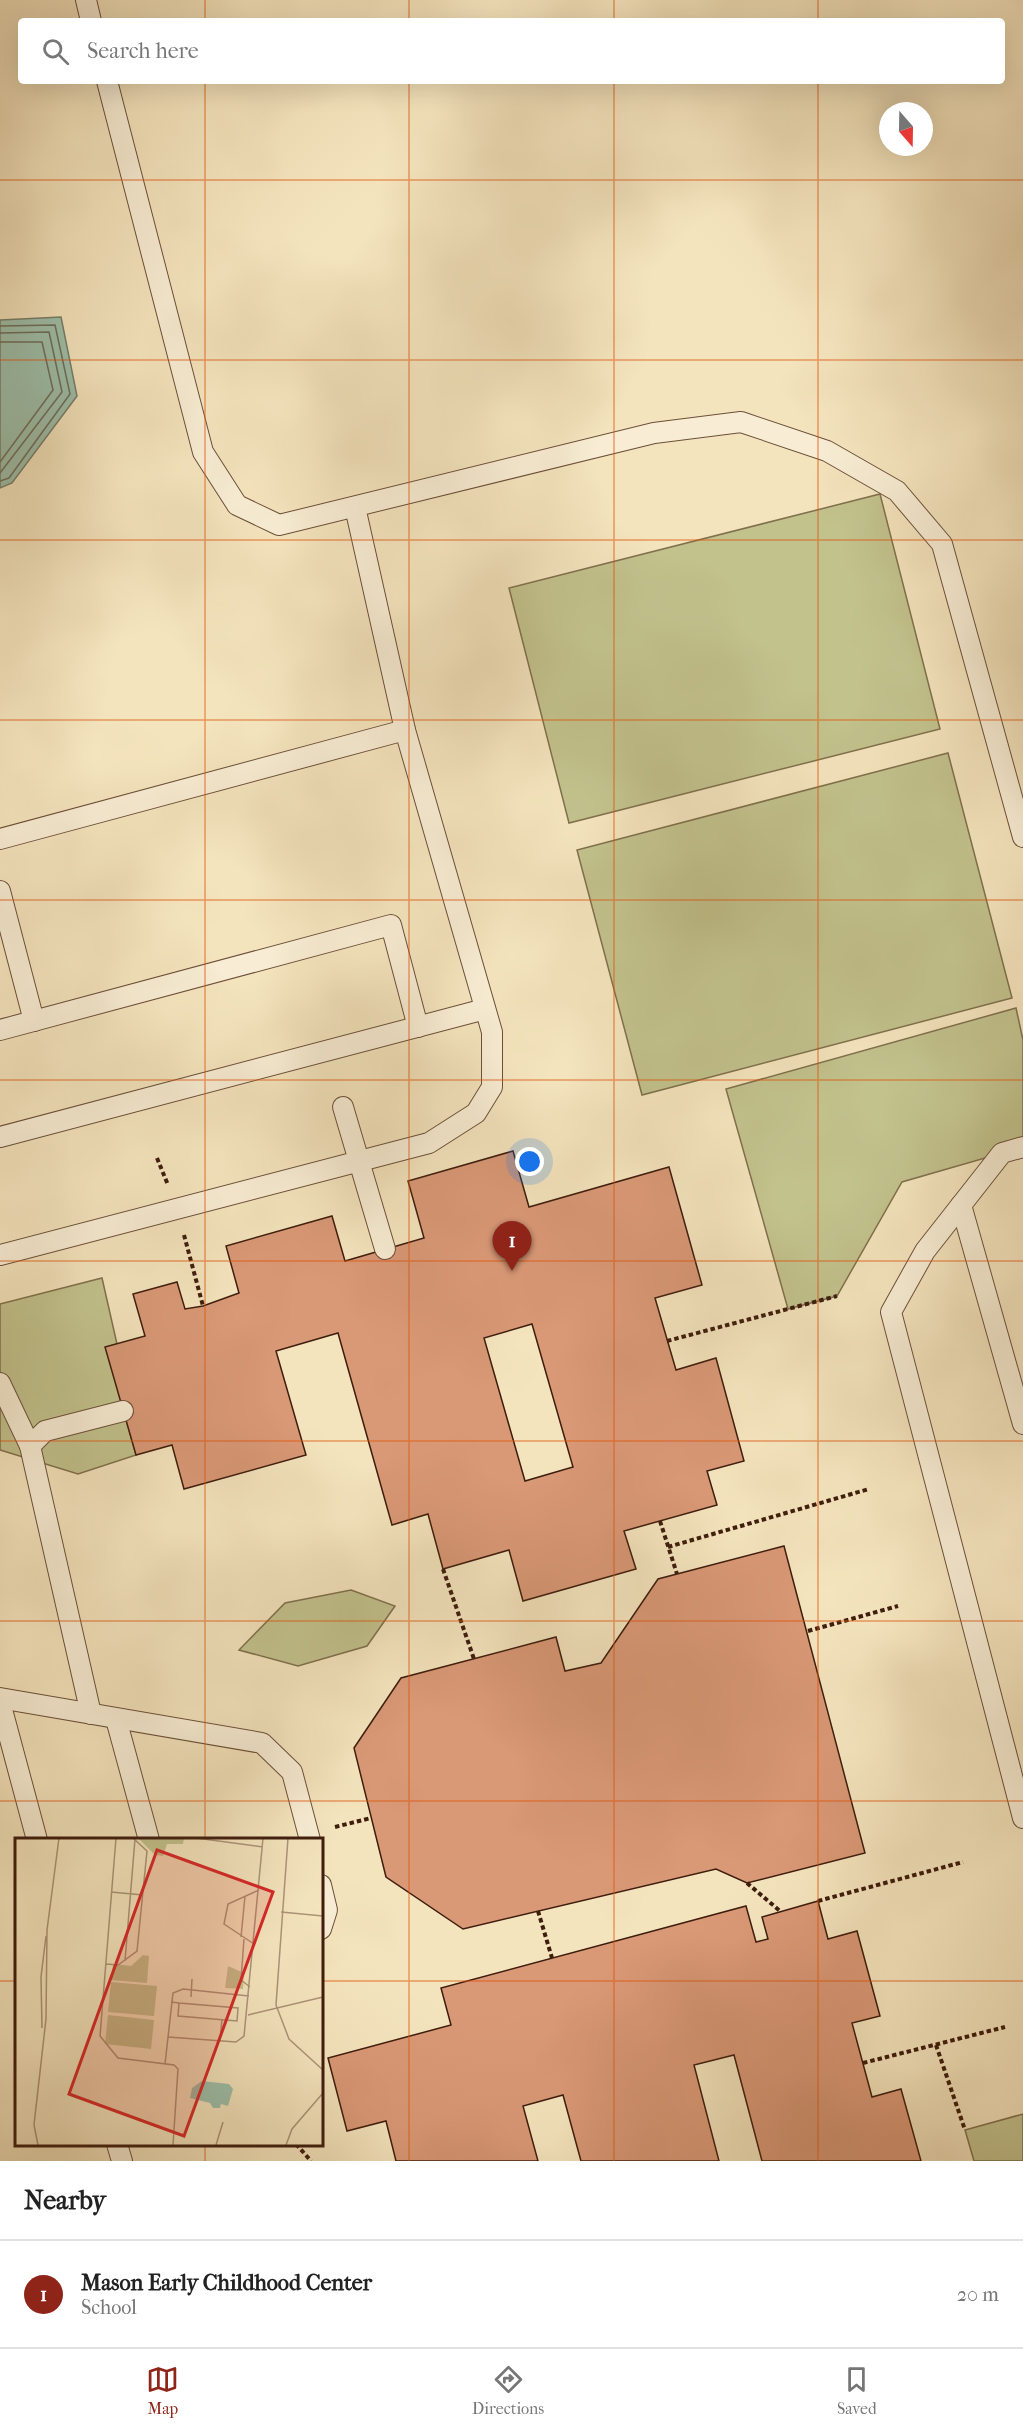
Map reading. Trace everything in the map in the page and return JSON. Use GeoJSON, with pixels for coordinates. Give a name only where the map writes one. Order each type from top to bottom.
{"type":"FeatureCollection","features":[{"type":"Feature","properties":{"kind":"lane"},"geometry":{"type":"LineString","coordinates":[[86,0],[90,18]]}},
{"type":"Feature","properties":{"kind":"lane"},"geometry":{"type":"LineString","coordinates":[[107,84],[203,452],[237,505],[279,525],[654,433],[741,422],[827,451],[897,491],[942,544],[1023,837]]}},
{"type":"Feature","properties":{"kind":"lane"},"geometry":{"type":"LineString","coordinates":[[0,1255],[429,1143],[476,1113],[492,1087],[492,1032],[405,730],[355,507]]}},
{"type":"Feature","properties":{"kind":"lane"},"geometry":{"type":"LineString","coordinates":[[0,839],[405,730]]}},
{"type":"Feature","properties":{"kind":"lane"},"geometry":{"type":"LineString","coordinates":[[0,891],[34,1021]]}},
{"type":"Feature","properties":{"kind":"lane"},"geometry":{"type":"LineString","coordinates":[[0,1030],[391,925],[418,1027]]}},
{"type":"Feature","properties":{"kind":"lane"},"geometry":{"type":"LineString","coordinates":[[0,1137],[485,1009]]}},
{"type":"Feature","properties":{"kind":"lane"},"geometry":{"type":"LineString","coordinates":[[343,1107],[385,1249]]}},
{"type":"Feature","properties":{"kind":"lane"},"geometry":{"type":"LineString","coordinates":[[1023,1147],[1002,1153],[925,1251],[891,1312],[1017,1771],[1023,1818]]}},
{"type":"Feature","properties":{"kind":"lane"},"geometry":{"type":"LineString","coordinates":[[961,1205],[1023,1425]]}},
{"type":"Feature","properties":{"kind":"lane"},"geometry":{"type":"LineString","coordinates":[[0,1383],[30,1446],[91,1714]]}},
{"type":"Feature","properties":{"kind":"lane"},"geometry":{"type":"LineString","coordinates":[[30,1446],[45,1431],[123,1411]]}},
{"type":"Feature","properties":{"kind":"lane"},"geometry":{"type":"LineString","coordinates":[[35,1838],[0,1700],[262,1743],[292,1772],[309,1837]]}},
{"type":"Feature","properties":{"kind":"lane"},"geometry":{"type":"LineString","coordinates":[[116,1719],[148,1838]]}},
{"type":"Feature","properties":{"kind":"lane"},"geometry":{"type":"LineString","coordinates":[[322,1889],[327,1910],[322,1926]]}},
{"type":"Feature","properties":{"kind":"lane"},"geometry":{"type":"LineString","coordinates":[[117,2146],[122,2161]]}},
{"type":"Feature","properties":{"kind":"path"},"geometry":{"type":"LineString","coordinates":[[667,1341],[837,1296]]}},
{"type":"Feature","properties":{"kind":"path"},"geometry":{"type":"LineString","coordinates":[[668,1547],[868,1489]]}},
{"type":"Feature","properties":{"kind":"path"},"geometry":{"type":"LineString","coordinates":[[660,1521],[677,1574]]}},
{"type":"Feature","properties":{"kind":"path"},"geometry":{"type":"LineString","coordinates":[[443,1569],[474,1659]]}},
{"type":"Feature","properties":{"kind":"path"},"geometry":{"type":"LineString","coordinates":[[808,1631],[898,1606]]}},
{"type":"Feature","properties":{"kind":"path"},"geometry":{"type":"LineString","coordinates":[[309,1837],[371,1818]]}},
{"type":"Feature","properties":{"kind":"path"},"geometry":{"type":"LineString","coordinates":[[818,1901],[963,1862]]}},
{"type":"Feature","properties":{"kind":"path"},"geometry":{"type":"LineString","coordinates":[[747,1883],[780,1911]]}},
{"type":"Feature","properties":{"kind":"path"},"geometry":{"type":"LineString","coordinates":[[538,1911],[552,1958]]}},
{"type":"Feature","properties":{"kind":"path"},"geometry":{"type":"LineString","coordinates":[[863,2063],[1005,2027]]}},
{"type":"Feature","properties":{"kind":"path"},"geometry":{"type":"LineString","coordinates":[[936,2044],[964,2130]]}},
{"type":"Feature","properties":{"kind":"path"},"geometry":{"type":"LineString","coordinates":[[297,2146],[311,2161]]}},
{"type":"Feature","properties":{"kind":"shaded area"},"geometry":{"type":"Polygon","coordinates":[[[880,494],[940,729],[569,823],[509,588],[880,494]]]}},
{"type":"Feature","properties":{"kind":"shaded area"},"geometry":{"type":"Polygon","coordinates":[[[948,753],[1012,998],[642,1095],[577,850],[948,753]]]}},
{"type":"Feature","properties":{"kind":"shaded area"},"geometry":{"type":"Polygon","coordinates":[[[1016,1008],[1023,1040],[1023,1147],[902,1182],[837,1296],[788,1309],[726,1089],[1016,1008]]]}},
{"type":"Feature","properties":{"kind":"shaded area"},"geometry":{"type":"Polygon","coordinates":[[[102,1278],[117,1344],[106,1347],[136,1455],[78,1474],[0,1450],[0,1304],[102,1278]]]}},
{"type":"Feature","properties":{"kind":"shaded area"},"geometry":{"type":"Polygon","coordinates":[[[351,1590],[395,1606],[367,1646],[298,1666],[239,1650],[285,1603],[351,1590]]]}},
{"type":"Feature","properties":{"kind":"shaded area"},"geometry":{"type":"Polygon","coordinates":[[[1023,2114],[1023,2161],[974,2161],[965,2130],[1023,2114]]]}},
{"type":"Feature","properties":{"kind":"water"},"geometry":{"type":"Polygon","coordinates":[[[61,317],[77,396],[12,483],[0,488],[0,320],[61,317]]]}},
{"type":"Feature","properties":{"kind":"building"},"geometry":{"type":"Polygon","coordinates":[[[513,1151],[529,1207],[669,1167],[702,1285],[655,1298],[676,1370],[716,1358],[744,1461],[707,1471],[717,1505],[624,1531],[636,1569],[523,1601],[509,1550],[443,1569],[428,1514],[392,1525],[338,1333],[276,1351],[306,1455],[184,1489],[172,1445],[136,1455],[105,1347],[145,1336],[133,1294],[177,1282],[185,1309],[203,1306],[239,1293],[226,1246],[332,1216],[345,1261],[424,1238],[408,1181],[513,1151]],[[532,1324],[484,1338],[525,1481],[573,1467],[532,1324]]]}},
{"type":"Feature","properties":{"kind":"building"},"geometry":{"type":"Polygon","coordinates":[[[784,1546],[865,1853],[747,1883],[716,1869],[463,1929],[386,1877],[354,1748],[401,1678],[556,1637],[565,1671],[601,1663],[658,1579],[784,1546]]]}},
{"type":"Feature","properties":{"kind":"building"},"geometry":{"type":"Polygon","coordinates":[[[818,1901],[828,1939],[857,1931],[880,2016],[852,2023],[872,2097],[901,2089],[921,2161],[762,2161],[734,2055],[694,2065],[719,2161],[581,2161],[563,2095],[523,2106],[538,2161],[396,2161],[386,2121],[347,2131],[328,2058],[451,2025],[441,1988],[746,1906],[756,1942],[768,1939],[762,1917],[818,1901]]]}},
{"type":"Feature","properties":{"kind":"place","name":"Mason Early Childhood Center"},"geometry":{"type":"Point","coordinates":[512,1271]}}]}
